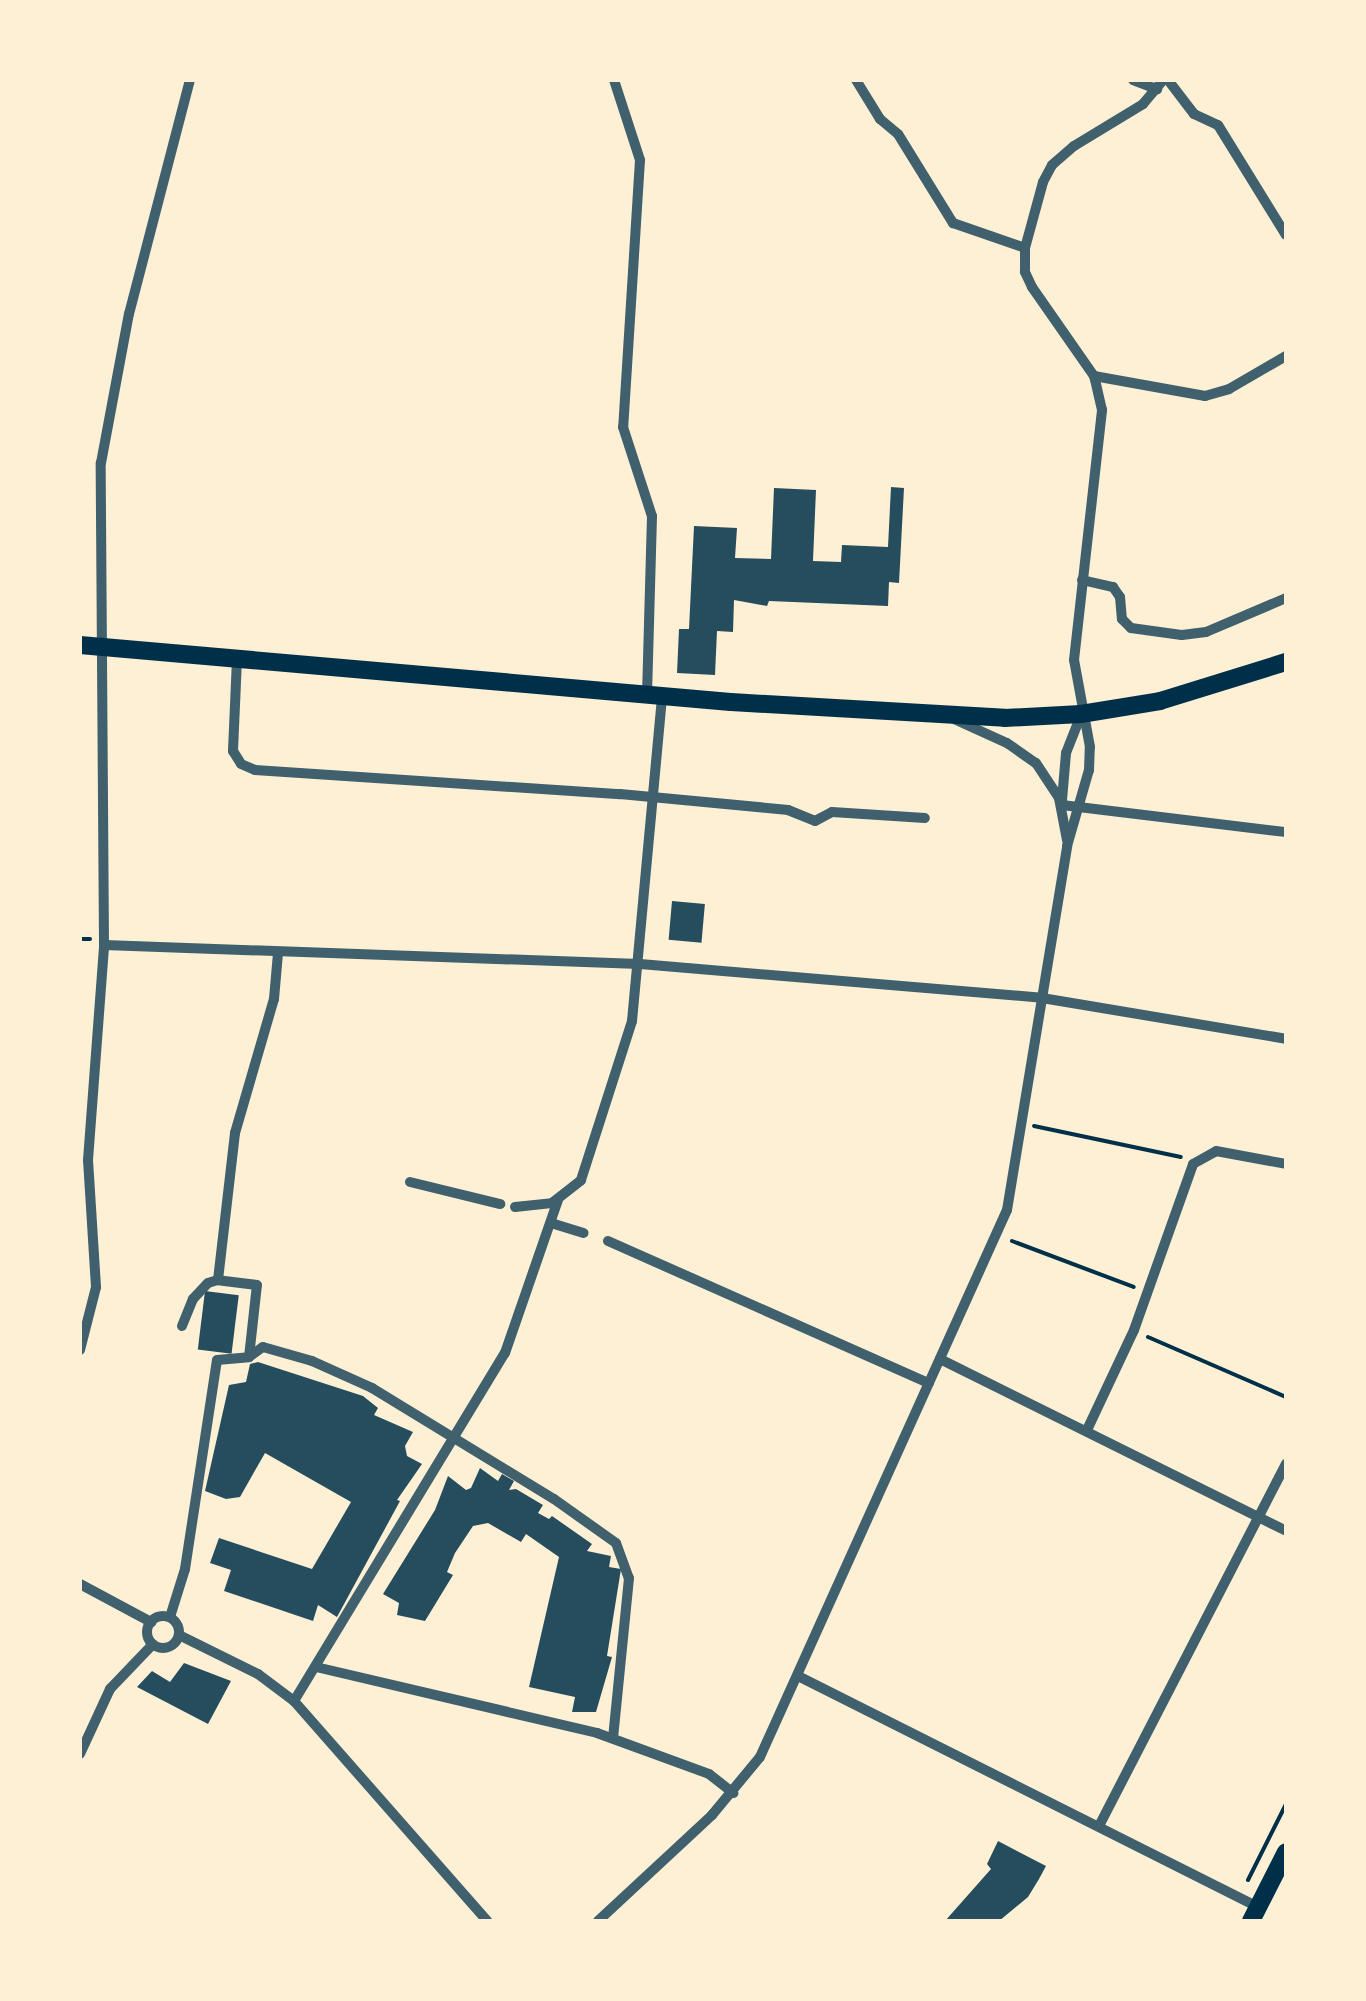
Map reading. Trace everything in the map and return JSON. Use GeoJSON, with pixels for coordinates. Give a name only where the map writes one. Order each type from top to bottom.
{"type":"FeatureCollection","features":[{"type":"Feature","properties":{"kind":"main road"},"geometry":{"type":"LineString","coordinates":[[89,645],[951,718],[1081,714],[1192,694],[1286,662]]}},
{"type":"Feature","properties":{"kind":"main road"},"geometry":{"type":"LineString","coordinates":[[1255,1914],[1286,1852]]}},
{"type":"Feature","properties":{"kind":"street"},"geometry":{"type":"LineString","coordinates":[[80,1350],[96,1287],[89,1142],[104,946],[89,645],[102,451],[130,314],[190,80]]}},
{"type":"Feature","properties":{"kind":"street"},"geometry":{"type":"LineString","coordinates":[[515,1207],[536,1208],[558,1200],[574,1188],[586,1170],[632,1021],[640,964],[654,797],[652,516],[624,428],[640,160],[614,80]]}},
{"type":"Feature","properties":{"kind":"street"},"geometry":{"type":"LineString","coordinates":[[856,80],[880,119],[898,134],[953,224],[1025,248]]}},
{"type":"Feature","properties":{"kind":"street"},"geometry":{"type":"LineString","coordinates":[[1133,80],[1163,83],[1194,114],[1218,125],[1286,236]]}},
{"type":"Feature","properties":{"kind":"street"},"geometry":{"type":"LineString","coordinates":[[598,1921],[733,1793],[760,1757],[800,1677],[1008,1210],[1068,846],[1080,810],[1090,754],[1074,660],[1102,420],[1094,376],[1032,288],[1024,267],[1025,248],[1043,182],[1052,165],[1163,83]]}},
{"type":"Feature","properties":{"kind":"street"},"geometry":{"type":"LineString","coordinates":[[1094,376],[1206,396],[1229,390],[1286,356]]}},
{"type":"Feature","properties":{"kind":"street"},"geometry":{"type":"LineString","coordinates":[[1082,580],[1114,587],[1120,597],[1122,619],[1131,628],[1182,635],[1206,632],[1286,598]]}},
{"type":"Feature","properties":{"kind":"street"},"geometry":{"type":"LineString","coordinates":[[237,659],[232,747],[236,758],[249,768],[654,797],[788,810],[815,821],[832,812],[924,818]]}},
{"type":"Feature","properties":{"kind":"street"},"geometry":{"type":"LineString","coordinates":[[1068,846],[1062,805],[1068,745],[1081,714]]}},
{"type":"Feature","properties":{"kind":"street"},"geometry":{"type":"LineString","coordinates":[[951,718],[1028,757],[1050,780],[1062,805],[1286,832]]}},
{"type":"Feature","properties":{"kind":"street"},"geometry":{"type":"LineString","coordinates":[[104,946],[640,964],[1042,998],[1286,1039]]}},
{"type":"Feature","properties":{"kind":"street"},"geometry":{"type":"LineString","coordinates":[[218,1280],[235,1133],[272,1009],[278,953]]}},
{"type":"Feature","properties":{"kind":"street"},"geometry":{"type":"LineString","coordinates":[[1087,1430],[1134,1330],[1195,1160],[1219,1151],[1286,1164]]}},
{"type":"Feature","properties":{"kind":"street"},"geometry":{"type":"LineString","coordinates":[[410,1182],[500,1204]]}},
{"type":"Feature","properties":{"kind":"street"},"geometry":{"type":"LineString","coordinates":[[294,1701],[474,1408],[509,1344],[558,1200]]}},
{"type":"Feature","properties":{"kind":"street"},"geometry":{"type":"LineString","coordinates":[[551,1223],[584,1233]]}},
{"type":"Feature","properties":{"kind":"street"},"geometry":{"type":"LineString","coordinates":[[608,1241],[929,1384]]}},
{"type":"Feature","properties":{"kind":"street"},"geometry":{"type":"LineString","coordinates":[[182,1326],[193,1299],[208,1283],[218,1280],[256,1286],[250,1357]]}},
{"type":"Feature","properties":{"kind":"street"},"geometry":{"type":"LineString","coordinates":[[170,1618],[185,1568],[218,1360],[250,1357],[263,1347],[312,1361],[361,1382],[596,1526],[624,1556],[630,1578],[613,1738]]}},
{"type":"Feature","properties":{"kind":"street"},"geometry":{"type":"LineString","coordinates":[[940,1359],[1286,1531]]}},
{"type":"Feature","properties":{"kind":"street"},"geometry":{"type":"LineString","coordinates":[[1099,1826],[1286,1462]]}},
{"type":"Feature","properties":{"kind":"street"},"geometry":{"type":"LineString","coordinates":[[80,1584],[152,1622],[170,1618]]}},
{"type":"Feature","properties":{"kind":"street"},"geometry":{"type":"LineString","coordinates":[[153,1644],[172,1646],[179,1636],[178,1625],[170,1618]]}},
{"type":"Feature","properties":{"kind":"street"},"geometry":{"type":"LineString","coordinates":[[152,1622],[148,1636],[153,1644]]}},
{"type":"Feature","properties":{"kind":"street"},"geometry":{"type":"LineString","coordinates":[[179,1636],[258,1674],[294,1701],[487,1921]]}},
{"type":"Feature","properties":{"kind":"street"},"geometry":{"type":"LineString","coordinates":[[80,1754],[110,1690],[153,1644]]}},
{"type":"Feature","properties":{"kind":"street"},"geometry":{"type":"LineString","coordinates":[[316,1666],[613,1738],[708,1774],[733,1793]]}},
{"type":"Feature","properties":{"kind":"street"},"geometry":{"type":"LineString","coordinates":[[800,1677],[1099,1826],[1255,1914]]}},
{"type":"Feature","properties":{"kind":"path"},"geometry":{"type":"LineString","coordinates":[[1024,1124],[1195,1160]]}},
{"type":"Feature","properties":{"kind":"path"},"geometry":{"type":"LineString","coordinates":[[998,1236],[1148,1292]]}},
{"type":"Feature","properties":{"kind":"path"},"geometry":{"type":"LineString","coordinates":[[1134,1330],[1286,1397]]}},
{"type":"Feature","properties":{"kind":"building"},"geometry":{"type":"Polygon","coordinates":[[[891,487],[904,488],[899,583],[889,582],[888,606],[769,601],[767,606],[734,600],[733,632],[717,631],[715,675],[677,673],[679,629],[689,629],[694,526],[737,528],[735,558],[771,559],[774,488],[816,490],[813,561],[841,562],[842,545],[888,547],[891,487]]]}},
{"type":"Feature","properties":{"kind":"building"},"geometry":{"type":"Polygon","coordinates":[[[672,901],[705,904],[701,943],[669,940],[672,901]]]}},
{"type":"Feature","properties":{"kind":"building"},"geometry":{"type":"Polygon","coordinates":[[[205,1291],[239,1295],[232,1354],[198,1350],[205,1291]]]}},
{"type":"Feature","properties":{"kind":"building"},"geometry":{"type":"Polygon","coordinates":[[[258,1362],[363,1396],[378,1408],[374,1415],[413,1432],[405,1446],[407,1456],[422,1464],[397,1500],[400,1501],[337,1617],[318,1605],[313,1621],[224,1591],[231,1570],[210,1563],[219,1538],[312,1569],[351,1502],[265,1453],[240,1497],[226,1499],[205,1491],[229,1385],[246,1382],[250,1364],[258,1362]]]}},
{"type":"Feature","properties":{"kind":"building"},"geometry":{"type":"Polygon","coordinates":[[[480,1468],[498,1481],[502,1474],[514,1481],[509,1490],[516,1489],[543,1505],[538,1513],[549,1519],[552,1516],[592,1544],[587,1551],[611,1556],[609,1567],[621,1569],[607,1656],[612,1657],[596,1712],[572,1712],[575,1697],[529,1687],[559,1557],[526,1534],[521,1542],[488,1523],[473,1526],[447,1572],[453,1575],[425,1621],[397,1615],[399,1603],[383,1594],[435,1510],[448,1476],[466,1490],[471,1488],[480,1468]]]}},
{"type":"Feature","properties":{"kind":"building"},"geometry":{"type":"Polygon","coordinates":[[[184,1663],[231,1681],[208,1724],[137,1687],[152,1671],[170,1682],[184,1663]]]}},
{"type":"Feature","properties":{"kind":"building"},"geometry":{"type":"Polygon","coordinates":[[[998,1841],[1046,1866],[1028,1897],[999,1921],[945,1921],[991,1869],[987,1864],[998,1841]]]}}]}
